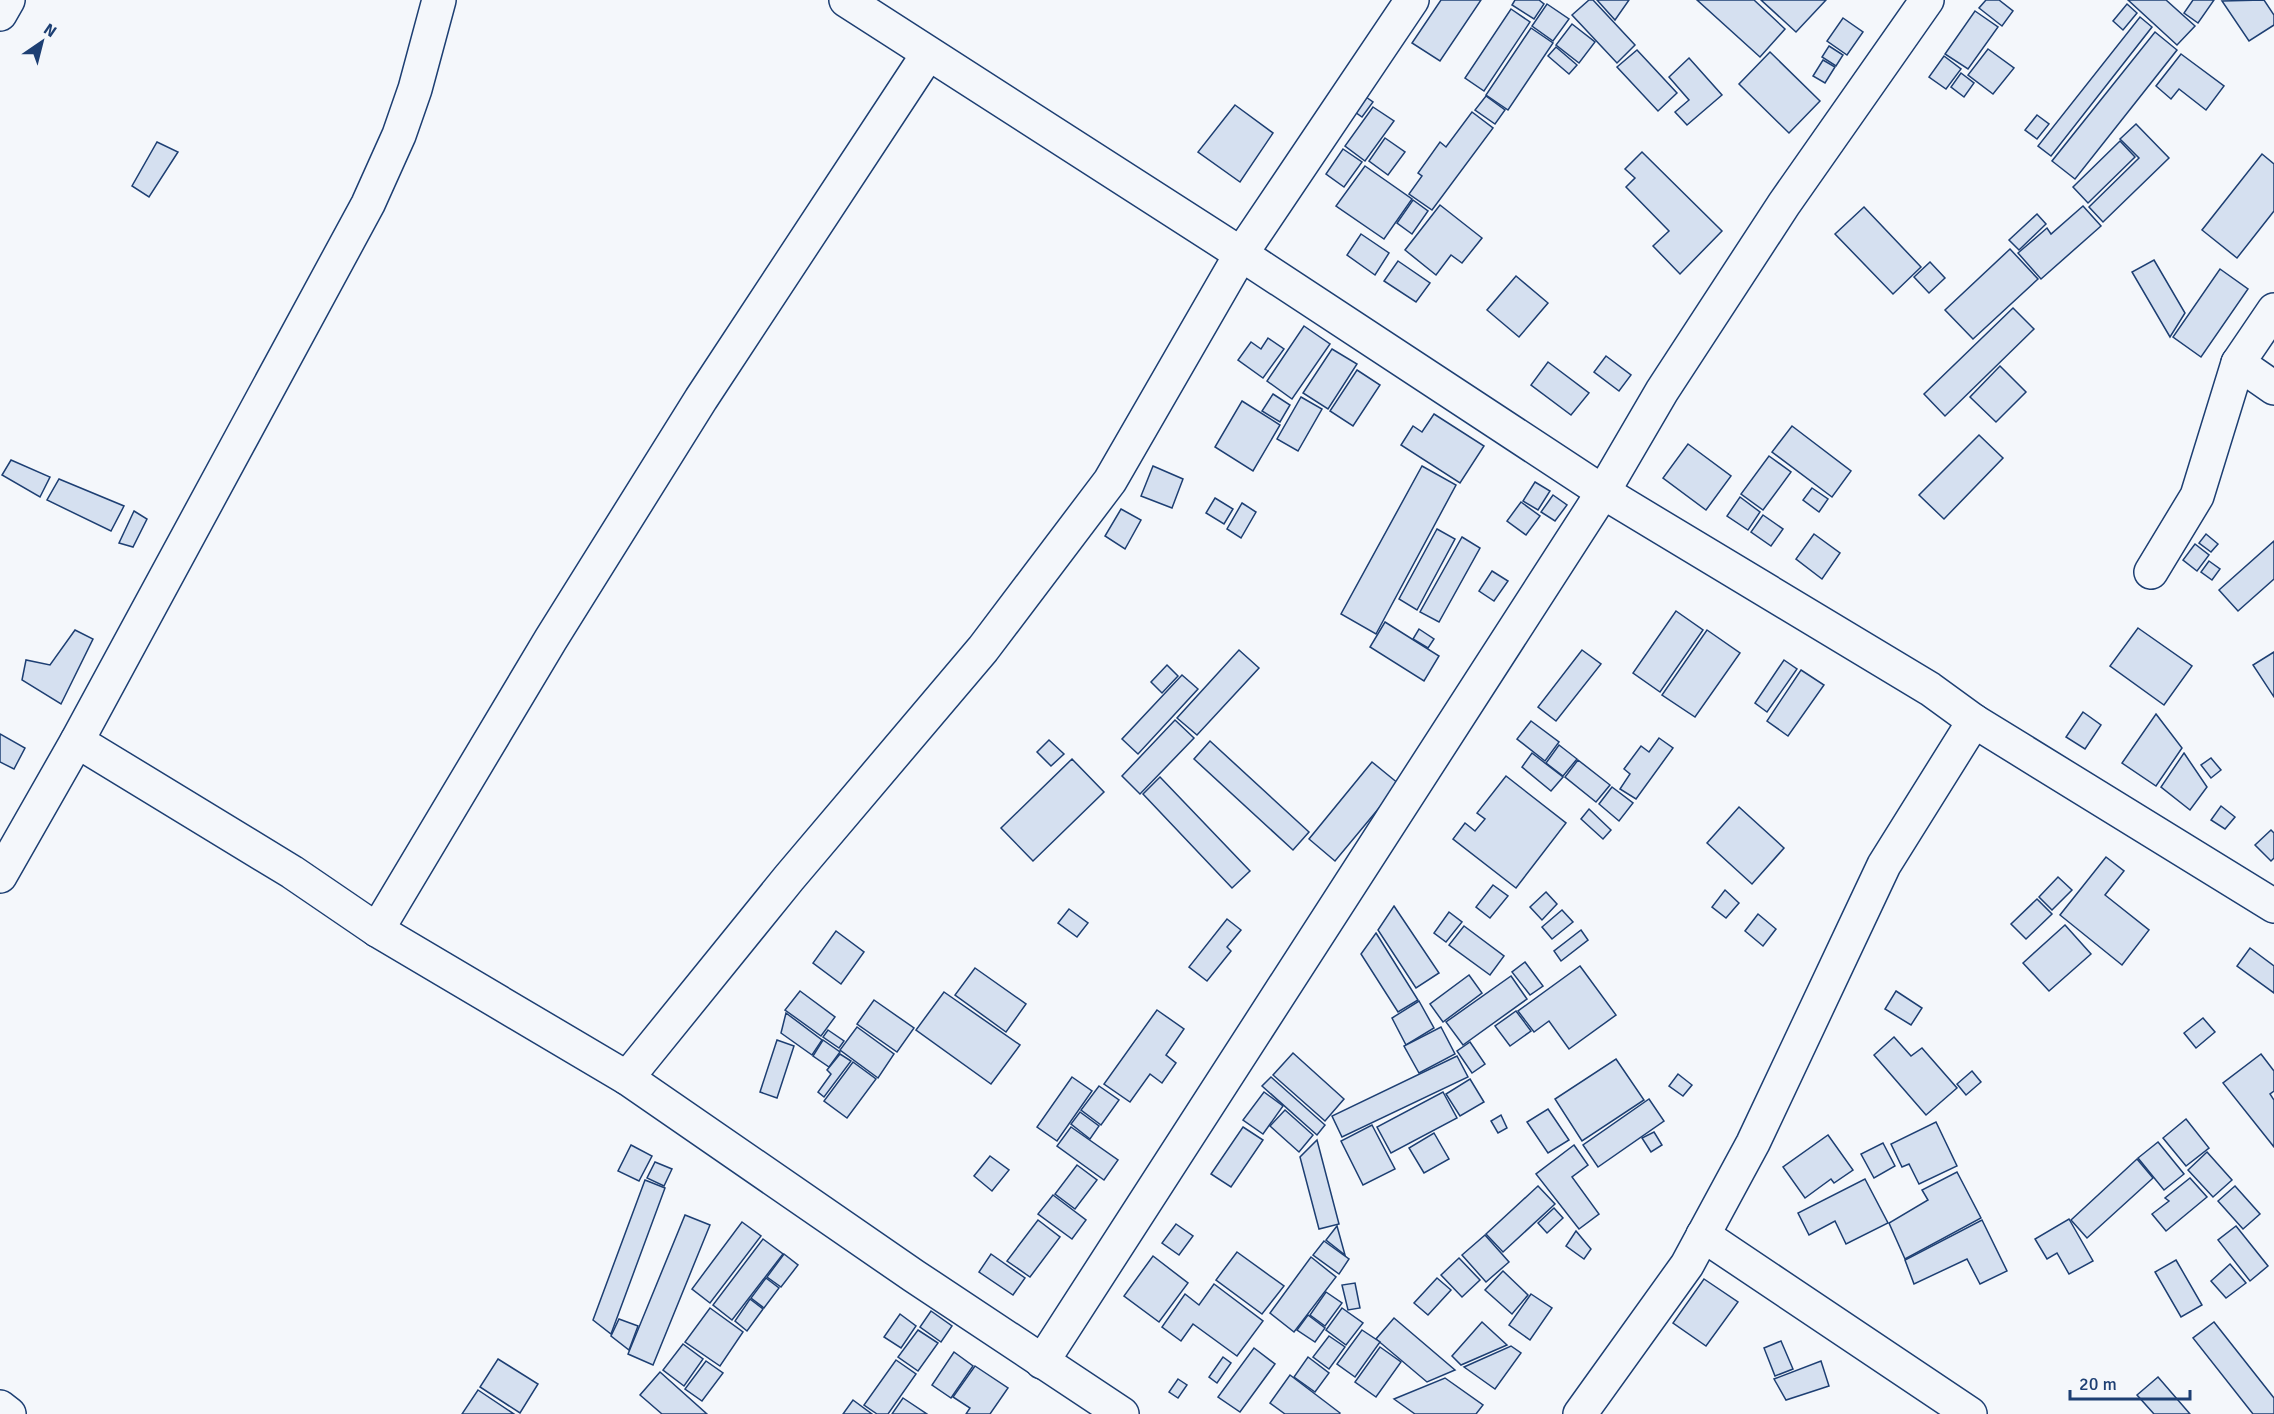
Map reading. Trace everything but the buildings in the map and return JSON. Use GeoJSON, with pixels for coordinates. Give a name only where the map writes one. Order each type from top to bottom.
{"type":"FeatureCollection","features":[{"type":"Feature","properties":{"kind":"street"},"geometry":{"type":"LineString","coordinates":[[0,14],[8,0]]}},
{"type":"Feature","properties":{"kind":"street"},"geometry":{"type":"LineString","coordinates":[[0,876],[77,741],[368,204],[409,107],[440,0]]}},
{"type":"Feature","properties":{"kind":"street"},"geometry":{"type":"LineString","coordinates":[[846,0],[1241,254],[1603,492],[1930,688],[1974,721],[2274,906]]}},
{"type":"Feature","properties":{"kind":"street"},"geometry":{"type":"LineString","coordinates":[[627,1078],[789,878],[983,649],[1110,481],[1241,254],[1412,0]]}},
{"type":"Feature","properties":{"kind":"street"},"geometry":{"type":"LineString","coordinates":[[1042,1362],[1603,492],[1662,391],[1785,204],[1927,0]]}},
{"type":"Feature","properties":{"kind":"street"},"geometry":{"type":"LineString","coordinates":[[377,930],[545,649],[701,399],[928,54]]}},
{"type":"Feature","properties":{"kind":"street"},"geometry":{"type":"LineString","coordinates":[[2151,572],[2197,496],[2238,363],[2274,310]]}},
{"type":"Feature","properties":{"kind":"street"},"geometry":{"type":"LineString","coordinates":[[2238,363],[2274,388]]}},
{"type":"Feature","properties":{"kind":"street"},"geometry":{"type":"LineString","coordinates":[[1580,1414],[1687,1265],[1753,1143],[1884,865],[1974,721]]}},
{"type":"Feature","properties":{"kind":"street"},"geometry":{"type":"LineString","coordinates":[[77,741],[292,872],[377,930],[627,1078],[914,1276],[1122,1414]]}},
{"type":"Feature","properties":{"kind":"street"},"geometry":{"type":"LineString","coordinates":[[1704,1235],[1970,1414]]}},
{"type":"Feature","properties":{"kind":"street"},"geometry":{"type":"LineString","coordinates":[[0,1407],[9,1414]]}}]}
